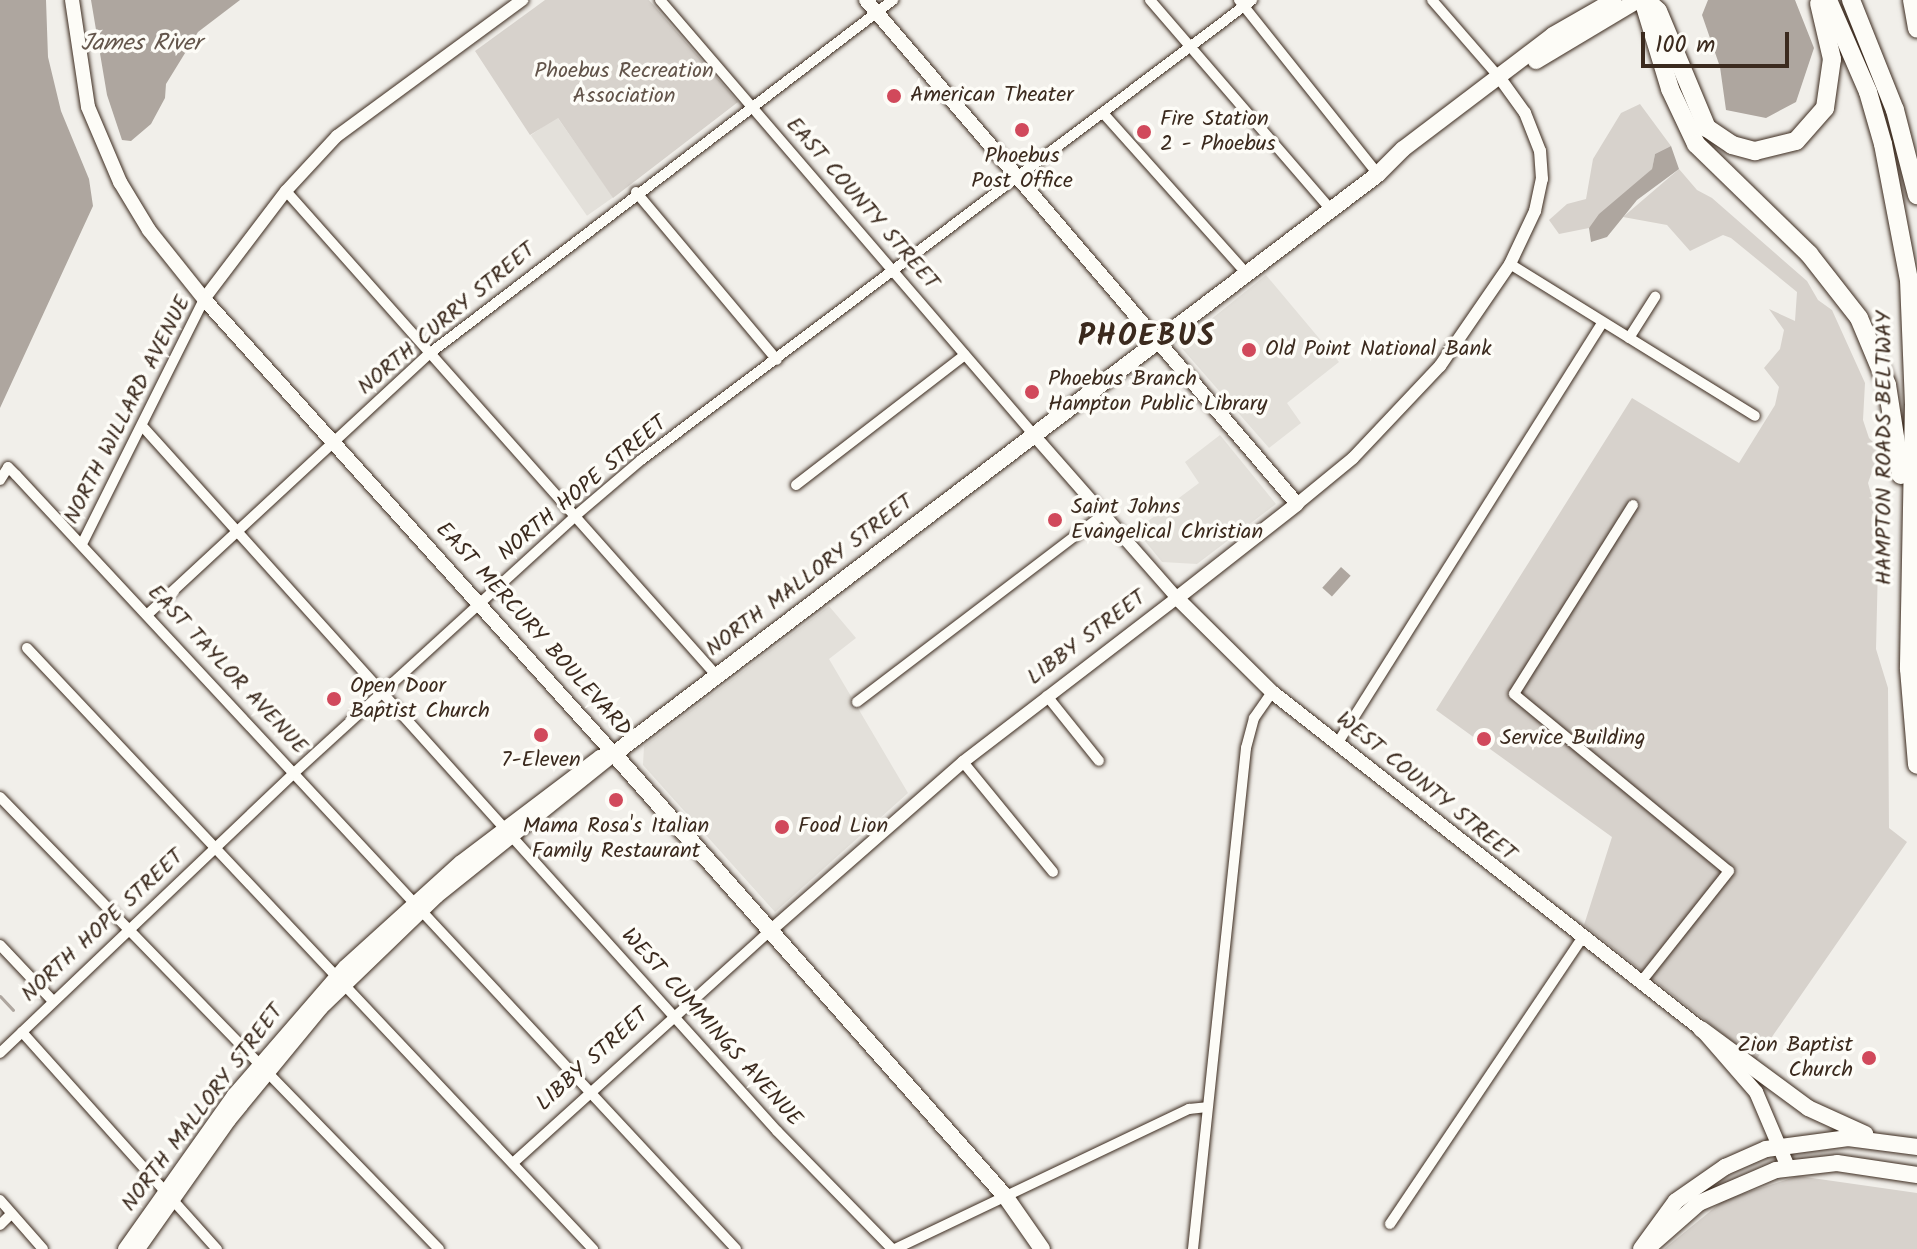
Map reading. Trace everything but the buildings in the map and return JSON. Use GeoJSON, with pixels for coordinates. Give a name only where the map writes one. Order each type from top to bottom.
{"type":"FeatureCollection","features":[{"type":"Feature","properties":{"kind":"highway"},"geometry":{"type":"LineString","coordinates":[[1642,0],[1658,11],[1707,128],[1732,145],[1755,151],[1796,141],[1825,108],[1832,59],[1818,0]]}},
{"type":"Feature","properties":{"kind":"highway"},"geometry":{"type":"LineString","coordinates":[[1642,0],[1670,89],[1696,144],[1825,272],[1859,318],[1879,359],[1900,454],[1900,538],[1908,603]]}},
{"type":"Feature","properties":{"kind":"highway","name":"HAMPTON ROADS BELTWAY"},"geometry":{"type":"LineString","coordinates":[[1828,0],[1868,92],[1909,280],[1914,404],[1908,603],[1917,768]]}},
{"type":"Feature","properties":{"kind":"highway"},"geometry":{"type":"LineString","coordinates":[[1912,0],[1917,29]]}},
{"type":"Feature","properties":{"kind":"highway"},"geometry":{"type":"LineString","coordinates":[[1853,2],[1895,110],[1917,195]]}},
{"type":"Feature","properties":{"kind":"main road","name":"EAST MERCURY BOULEVARD"},"geometry":{"type":"LineString","coordinates":[[72,0],[80,69],[103,144],[149,230],[204,299],[336,441],[1005,1196],[1042,1249]]}},
{"type":"Feature","properties":{"kind":"main road"},"geometry":{"type":"LineString","coordinates":[[866,0],[1297,504]]}},
{"type":"Feature","properties":{"kind":"main road"},"geometry":{"type":"LineString","coordinates":[[1502,81],[1569,23],[1614,0]]}},
{"type":"Feature","properties":{"kind":"main road"},"geometry":{"type":"LineString","coordinates":[[1502,81],[1580,31],[1642,0]]}},
{"type":"Feature","properties":{"kind":"main road","name":"NORTH MALLORY STREET"},"geometry":{"type":"LineString","coordinates":[[125,1249],[264,1066],[339,981],[417,906],[600,757],[614,754],[1384,170],[1403,149],[1502,81]]}},
{"type":"Feature","properties":{"kind":"main road","name":"LIBBY STREET"},"geometry":{"type":"LineString","coordinates":[[1177,598],[1297,504]]}},
{"type":"Feature","properties":{"kind":"main road","name":"WEST COUNTY STREET"},"geometry":{"type":"LineString","coordinates":[[1177,598],[1272,692],[1701,1029],[1748,1080],[1788,1167]]}},
{"type":"Feature","properties":{"kind":"main road"},"geometry":{"type":"LineString","coordinates":[[1701,1029],[1808,1108],[1878,1139]]}},
{"type":"Feature","properties":{"kind":"main road"},"geometry":{"type":"LineString","coordinates":[[1641,1249],[1663,1215],[1689,1191],[1725,1167],[1779,1145],[1830,1138],[1878,1139],[1917,1147]]}},
{"type":"Feature","properties":{"kind":"main road"},"geometry":{"type":"LineString","coordinates":[[1647,1249],[1699,1203],[1745,1180],[1788,1167],[1848,1163],[1917,1175]]}},
{"type":"Feature","properties":{"kind":"main road","name":"NORTH MALLORY STREET"},"geometry":{"type":"LineString","coordinates":[[138,1249],[168,1195]]}},
{"type":"Feature","properties":{"kind":"street","name":"NORTH WILLARD AVENUE"},"geometry":{"type":"LineString","coordinates":[[82,544],[144,428],[204,299],[286,191],[337,136],[522,0]]}},
{"type":"Feature","properties":{"kind":"street","name":"EAST COUNTY STREET"},"geometry":{"type":"LineString","coordinates":[[660,0],[1033,434]]}},
{"type":"Feature","properties":{"kind":"street","name":"NORTH CURRY STREET"},"geometry":{"type":"LineString","coordinates":[[148,614],[429,354],[636,192],[893,0]]}},
{"type":"Feature","properties":{"kind":"street"},"geometry":{"type":"LineString","coordinates":[[1150,0],[1331,210]]}},
{"type":"Feature","properties":{"kind":"street"},"geometry":{"type":"LineString","coordinates":[[1434,1],[1502,81]]}},
{"type":"Feature","properties":{"kind":"street"},"geometry":{"type":"LineString","coordinates":[[1245,2],[1384,170]]}},
{"type":"Feature","properties":{"kind":"street","name":"NORTH HOPE STREET"},"geometry":{"type":"LineString","coordinates":[[0,1053],[52,1000],[294,773],[574,517],[1245,2]]}},
{"type":"Feature","properties":{"kind":"street","name":"LIBBY STREET"},"geometry":{"type":"LineString","coordinates":[[1297,504],[1401,411],[1478,315],[1510,264],[1535,211],[1542,179],[1534,130],[1502,81]]}},
{"type":"Feature","properties":{"kind":"street"},"geometry":{"type":"LineString","coordinates":[[1103,113],[1246,273]]}},
{"type":"Feature","properties":{"kind":"street"},"geometry":{"type":"LineString","coordinates":[[286,191],[716,675]]}},
{"type":"Feature","properties":{"kind":"street"},"geometry":{"type":"LineString","coordinates":[[636,192],[777,360]]}},
{"type":"Feature","properties":{"kind":"street"},"geometry":{"type":"LineString","coordinates":[[1510,264],[1755,416]]}},
{"type":"Feature","properties":{"kind":"street"},"geometry":{"type":"LineString","coordinates":[[1629,338],[1655,297]]}},
{"type":"Feature","properties":{"kind":"street"},"geometry":{"type":"LineString","coordinates":[[1337,744],[1602,323]]}},
{"type":"Feature","properties":{"kind":"street"},"geometry":{"type":"LineString","coordinates":[[796,485],[965,355]]}},
{"type":"Feature","properties":{"kind":"street","name":"WEST CUMMINGS AVENUE"},"geometry":{"type":"LineString","coordinates":[[144,428],[241,530],[382,693],[674,1016],[894,1249]]}},
{"type":"Feature","properties":{"kind":"street","name":"WEST COUNTY STREET"},"geometry":{"type":"LineString","coordinates":[[1033,434],[1177,598]]}},
{"type":"Feature","properties":{"kind":"street","name":"EAST TAYLOR AVENUE"},"geometry":{"type":"LineString","coordinates":[[0,480],[8,467],[733,1245]]}},
{"type":"Feature","properties":{"kind":"street"},"geometry":{"type":"LineString","coordinates":[[1633,505],[1514,694],[1729,871],[1641,982]]}},
{"type":"Feature","properties":{"kind":"street"},"geometry":{"type":"LineString","coordinates":[[857,702],[1104,514]]}},
{"type":"Feature","properties":{"kind":"street","name":"LIBBY STREET"},"geometry":{"type":"LineString","coordinates":[[513,1163],[674,1016],[963,762],[1177,598]]}},
{"type":"Feature","properties":{"kind":"street"},"geometry":{"type":"LineString","coordinates":[[27,648],[593,1249]]}},
{"type":"Feature","properties":{"kind":"street"},"geometry":{"type":"LineString","coordinates":[[1181,1249],[1193,1246],[1248,737],[1272,692]]}},
{"type":"Feature","properties":{"kind":"street"},"geometry":{"type":"LineString","coordinates":[[1047,696],[1099,761]]}},
{"type":"Feature","properties":{"kind":"street"},"geometry":{"type":"LineString","coordinates":[[963,762],[1053,872]]}},
{"type":"Feature","properties":{"kind":"street"},"geometry":{"type":"LineString","coordinates":[[0,797],[439,1249]]}},
{"type":"Feature","properties":{"kind":"street"},"geometry":{"type":"LineString","coordinates":[[1390,1224],[1582,938]]}},
{"type":"Feature","properties":{"kind":"street"},"geometry":{"type":"LineString","coordinates":[[0,945],[52,1000]]}},
{"type":"Feature","properties":{"kind":"street"},"geometry":{"type":"LineString","coordinates":[[22,1032],[217,1249]]}},
{"type":"Feature","properties":{"kind":"street"},"geometry":{"type":"LineString","coordinates":[[894,1249],[1189,1109],[1207,1107]]}},
{"type":"Feature","properties":{"kind":"street"},"geometry":{"type":"LineString","coordinates":[[0,1200],[43,1249]]}},
{"type":"Feature","properties":{"kind":"street"},"geometry":{"type":"LineString","coordinates":[[0,1225],[11,1214]]}},
{"type":"Feature","properties":{"kind":"street"},"geometry":{"type":"LineString","coordinates":[[720,1249],[733,1245]]}},
{"type":"Feature","properties":{"kind":"shaded area"},"geometry":{"type":"Polygon","coordinates":[[[557,117],[613,197],[587,216],[531,135],[557,117]]]}},
{"type":"Feature","properties":{"kind":"shaded area"},"geometry":{"type":"Polygon","coordinates":[[[1266,275],[1339,362],[1287,403],[1301,423],[1269,448],[1179,345],[1266,275]]]}},
{"type":"Feature","properties":{"kind":"shaded area"},"geometry":{"type":"Polygon","coordinates":[[[1220,435],[1276,504],[1197,564],[1162,562],[1136,530],[1199,483],[1185,462],[1220,435]]]}},
{"type":"Feature","properties":{"kind":"shaded area"},"geometry":{"type":"Polygon","coordinates":[[[829,606],[856,638],[829,659],[908,793],[775,912],[643,765],[644,746],[829,606]]]}},
{"type":"Feature","properties":{"kind":"green space","name":"Phoebus Recreation Association"},"geometry":{"type":"Polygon","coordinates":[[[545,0],[649,0],[738,102],[613,198],[558,118],[530,135],[475,51],[545,0]]]}},
{"type":"Feature","properties":{"kind":"green space"},"geometry":{"type":"Polygon","coordinates":[[[1640,104],[1671,146],[1655,154],[1652,169],[1589,228],[1559,234],[1549,220],[1567,204],[1586,199],[1593,159],[1621,113],[1640,104]]]}},
{"type":"Feature","properties":{"kind":"green space"},"geometry":{"type":"Polygon","coordinates":[[[1679,169],[1697,190],[1712,198],[1807,281],[1818,300],[1832,310],[1865,383],[1863,420],[1869,438],[1880,449],[1868,483],[1879,523],[1876,649],[1888,688],[1889,828],[1907,842],[1756,1060],[1584,925],[1612,837],[1436,710],[1632,398],[1739,463],[1775,405],[1779,387],[1764,368],[1780,349],[1784,330],[1769,309],[1795,321],[1797,292],[1731,238],[1723,235],[1690,251],[1667,225],[1623,217],[1679,169]]]}},
{"type":"Feature","properties":{"kind":"green space"},"geometry":{"type":"Polygon","coordinates":[[[1798,1176],[1917,1193],[1917,1249],[1664,1249],[1724,1200],[1798,1176]]]}},
{"type":"Feature","properties":{"kind":"water","name":"James River"},"geometry":{"type":"Polygon","coordinates":[[[0,0],[46,0],[48,57],[61,111],[89,179],[93,206],[0,408],[0,0]]]}},
{"type":"Feature","properties":{"kind":"water","name":"James River"},"geometry":{"type":"Polygon","coordinates":[[[91,0],[240,0],[198,32],[166,84],[165,98],[151,124],[131,141],[122,140],[107,95],[91,0]]]}},
{"type":"Feature","properties":{"kind":"water"},"geometry":{"type":"Polygon","coordinates":[[[1708,0],[1795,0],[1814,48],[1796,102],[1766,118],[1726,110],[1720,67],[1702,15],[1708,0]]]}},
{"type":"Feature","properties":{"kind":"water"},"geometry":{"type":"Polygon","coordinates":[[[1671,146],[1679,169],[1637,200],[1607,237],[1591,242],[1589,228],[1599,214],[1652,169],[1655,154],[1671,146]]]}},
{"type":"Feature","properties":{"kind":"water"},"geometry":{"type":"Polygon","coordinates":[[[1341,567],[1351,576],[1332,597],[1322,588],[1341,567]]]}},
{"type":"Feature","properties":{"kind":"waterway"},"geometry":{"type":"LineString","coordinates":[[0,996],[13,1010]]}},
{"type":"Feature","properties":{"kind":"place","name":"American Theater"},"geometry":{"type":"Point","coordinates":[894,96]}},
{"type":"Feature","properties":{"kind":"place","name":"Phoebus Post Office"},"geometry":{"type":"Point","coordinates":[1022,130]}},
{"type":"Feature","properties":{"kind":"place","name":"Fire Station 2 - Phoebus"},"geometry":{"type":"Point","coordinates":[1144,132]}},
{"type":"Feature","properties":{"kind":"place","name":"Old Point National Bank"},"geometry":{"type":"Point","coordinates":[1249,350]}},
{"type":"Feature","properties":{"kind":"place","name":"Phoebus Branch Hampton Public Library"},"geometry":{"type":"Point","coordinates":[1032,392]}},
{"type":"Feature","properties":{"kind":"place","name":"Saint Johns Evangelical Christian"},"geometry":{"type":"Point","coordinates":[1055,520]}},
{"type":"Feature","properties":{"kind":"place","name":"Open Door Baptist Church"},"geometry":{"type":"Point","coordinates":[334,699]}},
{"type":"Feature","properties":{"kind":"place","name":"7-Eleven"},"geometry":{"type":"Point","coordinates":[541,735]}},
{"type":"Feature","properties":{"kind":"place","name":"Service Building"},"geometry":{"type":"Point","coordinates":[1484,739]}},
{"type":"Feature","properties":{"kind":"place","name":"Mama Rosa's Italian Family Restaurant"},"geometry":{"type":"Point","coordinates":[616,800]}},
{"type":"Feature","properties":{"kind":"place","name":"Food Lion"},"geometry":{"type":"Point","coordinates":[782,827]}},
{"type":"Feature","properties":{"kind":"place","name":"Zion Baptist Church"},"geometry":{"type":"Point","coordinates":[1869,1058]}},
{"type":"Feature","properties":{"kind":"district","name":"PHOEBUS"},"geometry":{"type":"Point","coordinates":[1147,337]}}]}
